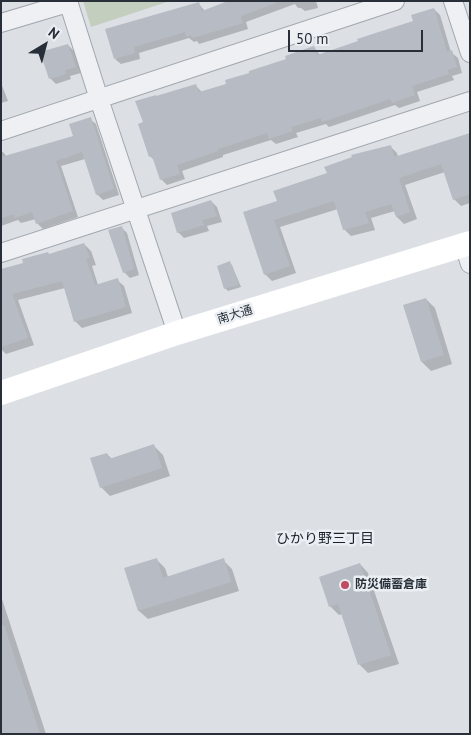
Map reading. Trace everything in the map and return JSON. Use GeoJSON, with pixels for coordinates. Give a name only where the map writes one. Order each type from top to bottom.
{"type":"FeatureCollection","features":[{"type":"Feature","properties":{"kind":"street"},"geometry":{"type":"LineString","coordinates":[[1,131],[395,1]]}},
{"type":"Feature","properties":{"kind":"street"},"geometry":{"type":"LineString","coordinates":[[453,1],[470,53]]}},
{"type":"Feature","properties":{"kind":"street"},"geometry":{"type":"LineString","coordinates":[[1,23],[68,2],[98,99],[177,333]]}},
{"type":"Feature","properties":{"kind":"street"},"geometry":{"type":"LineString","coordinates":[[1,254],[470,102]]}},
{"type":"Feature","properties":{"kind":"street","name":"南大通"},"geometry":{"type":"LineString","coordinates":[[1,393],[177,333],[468,251]]}},
{"type":"Feature","properties":{"kind":"green space"},"geometry":{"type":"Polygon","coordinates":[[[83,1],[170,1],[91,27],[83,1]]]}},
{"type":"Feature","properties":{"kind":"building"},"geometry":{"type":"Polygon","coordinates":[[[228,1],[276,1],[276,3],[241,16],[243,23],[192,38],[191,35],[186,37],[185,32],[134,47],[135,53],[114,59],[105,29],[199,2],[202,11],[228,1]]]}},
{"type":"Feature","properties":{"kind":"building"},"geometry":{"type":"Polygon","coordinates":[[[434,8],[447,52],[452,50],[457,67],[447,70],[449,74],[412,86],[415,95],[392,103],[390,99],[322,122],[321,118],[291,127],[293,131],[269,139],[267,133],[218,149],[218,151],[177,165],[180,174],[160,180],[152,156],[149,157],[138,124],[143,122],[135,101],[196,84],[199,92],[226,84],[225,80],[286,59],[285,56],[314,46],[317,55],[358,41],[357,39],[413,21],[411,15],[434,8]]]}},
{"type":"Feature","properties":{"kind":"building"},"geometry":{"type":"Polygon","coordinates":[[[68,44],[76,67],[65,70],[66,74],[49,79],[40,52],[68,44]]]}},
{"type":"Feature","properties":{"kind":"building"},"geometry":{"type":"Polygon","coordinates":[[[91,117],[114,189],[96,195],[82,152],[56,161],[73,211],[36,224],[32,212],[15,218],[14,214],[1,218],[1,157],[73,136],[69,124],[91,117]]]}},
{"type":"Feature","properties":{"kind":"building"},"geometry":{"type":"Polygon","coordinates":[[[470,133],[470,194],[453,200],[441,164],[399,178],[410,212],[396,217],[391,204],[365,212],[369,223],[343,230],[334,201],[274,220],[290,266],[264,275],[243,212],[277,201],[273,191],[327,173],[324,167],[352,157],[351,155],[391,145],[394,157],[470,133]]]}},
{"type":"Feature","properties":{"kind":"building"},"geometry":{"type":"Polygon","coordinates":[[[211,200],[217,216],[202,220],[204,225],[177,233],[171,213],[211,200]]]}},
{"type":"Feature","properties":{"kind":"building"},"geometry":{"type":"Polygon","coordinates":[[[122,226],[134,269],[123,273],[108,230],[122,226]]]}},
{"type":"Feature","properties":{"kind":"building"},"geometry":{"type":"Polygon","coordinates":[[[84,243],[90,258],[86,259],[95,285],[118,278],[126,307],[74,322],[62,281],[12,294],[28,338],[1,347],[1,269],[23,263],[22,259],[48,252],[49,254],[84,243]]]}},
{"type":"Feature","properties":{"kind":"building"},"geometry":{"type":"Polygon","coordinates":[[[230,261],[239,285],[224,289],[217,266],[230,261]]]}},
{"type":"Feature","properties":{"kind":"building"},"geometry":{"type":"Polygon","coordinates":[[[426,298],[444,355],[421,362],[403,305],[426,298]]]}},
{"type":"Feature","properties":{"kind":"building"},"geometry":{"type":"Polygon","coordinates":[[[154,444],[162,468],[100,488],[90,458],[107,453],[109,459],[154,444]]]}},
{"type":"Feature","properties":{"kind":"building"},"geometry":{"type":"Polygon","coordinates":[[[157,558],[163,578],[224,558],[231,582],[138,611],[124,568],[157,558]]]}},
{"type":"Feature","properties":{"kind":"building"},"geometry":{"type":"Polygon","coordinates":[[[360,563],[391,655],[358,665],[338,604],[329,607],[319,577],[360,563]]]}},
{"type":"Feature","properties":{"kind":"building"},"geometry":{"type":"Polygon","coordinates":[[[1,625],[4,625],[40,734],[1,734],[1,625]]]}},
{"type":"Feature","properties":{"kind":"place","name":"防災備蓄倉庫"},"geometry":{"type":"Point","coordinates":[345,585]}},
{"type":"Feature","properties":{"kind":"district","name":"ひかり野三丁目"},"geometry":{"type":"Point","coordinates":[325,539]}}]}
